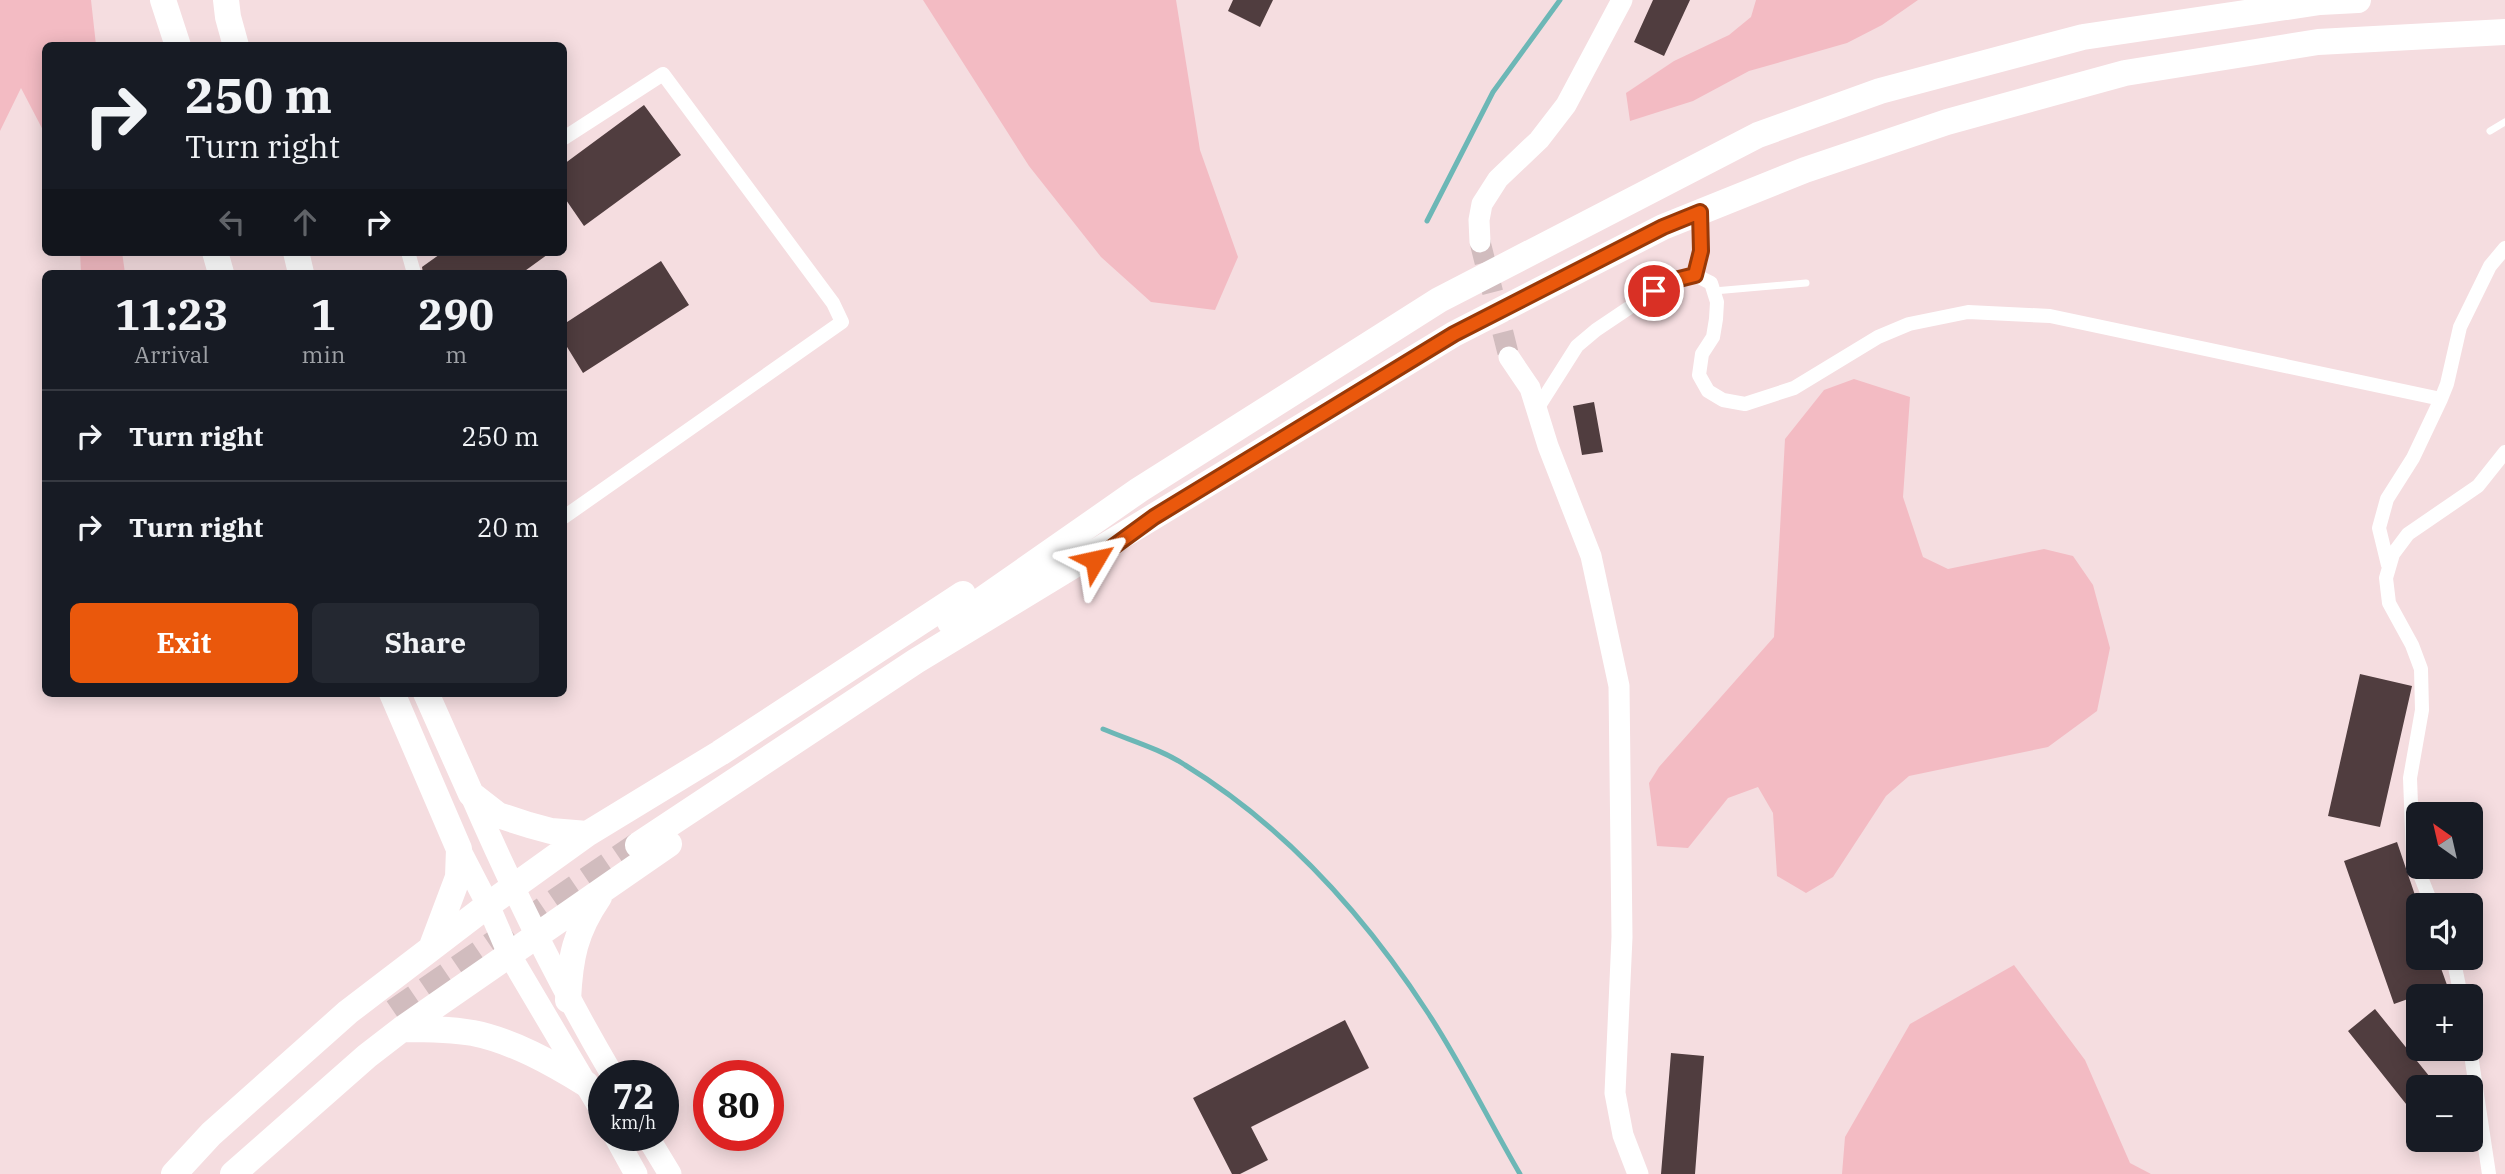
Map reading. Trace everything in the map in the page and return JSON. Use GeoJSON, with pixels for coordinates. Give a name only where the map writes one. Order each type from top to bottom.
{"type":"FeatureCollection","features":[{"type":"Feature","properties":{"kind":"highway"},"geometry":{"type":"LineString","coordinates":[[163,0],[177,42]]}},
{"type":"Feature","properties":{"kind":"highway"},"geometry":{"type":"LineString","coordinates":[[177,42],[181,0]]}},
{"type":"Feature","properties":{"kind":"highway"},"geometry":{"type":"LineString","coordinates":[[226,0],[235,42]]}},
{"type":"Feature","properties":{"kind":"highway"},"geometry":{"type":"LineString","coordinates":[[2358,0],[2320,2],[2083,37],[1881,91],[1758,135],[1439,300],[1139,490],[631,839],[916,661],[1454,334],[1663,227],[1805,170],[1934,127],[2125,73],[2318,42],[2505,32]]}},
{"type":"Feature","properties":{"kind":"highway"},"geometry":{"type":"LineString","coordinates":[[174,1174],[211,1134],[348,1012],[431,946],[587,834],[720,753],[1050,536],[1139,490]]}},
{"type":"Feature","properties":{"kind":"highway"},"geometry":{"type":"LineString","coordinates":[[187,1174],[393,1015],[536,937],[607,886],[1035,603],[1154,517]]}},
{"type":"Feature","properties":{"kind":"highway"},"geometry":{"type":"LineString","coordinates":[[394,697],[459,849],[458,877],[431,946]]}},
{"type":"Feature","properties":{"kind":"highway"},"geometry":{"type":"LineString","coordinates":[[428,697],[471,794],[498,815],[551,831],[587,834]]}},
{"type":"Feature","properties":{"kind":"highway"},"geometry":{"type":"LineString","coordinates":[[568,1000],[573,949],[584,919],[607,886]]}},
{"type":"Feature","properties":{"kind":"highway"},"geometry":{"type":"LineString","coordinates":[[393,1015],[436,1029],[473,1033],[510,1045],[552,1063],[586,1084]]}},
{"type":"Feature","properties":{"kind":"highway"},"geometry":{"type":"LineString","coordinates":[[220,1174],[247,1142],[393,1015]]}},
{"type":"Feature","properties":{"kind":"highway"},"geometry":{"type":"LineString","coordinates":[[233,1174],[367,1056],[393,1015]]}},
{"type":"Feature","properties":{"kind":"main road"},"geometry":{"type":"LineString","coordinates":[[471,794],[512,890],[568,1000],[604,1060]]}},
{"type":"Feature","properties":{"kind":"main road"},"geometry":{"type":"LineString","coordinates":[[459,849],[488,905],[509,954],[588,1087]]}},
{"type":"Feature","properties":{"kind":"main road"},"geometry":{"type":"LineString","coordinates":[[623,1151],[636,1174]]}},
{"type":"Feature","properties":{"kind":"main road"},"geometry":{"type":"LineString","coordinates":[[656,1151],[670,1174]]}},
{"type":"Feature","properties":{"kind":"street"},"geometry":{"type":"LineString","coordinates":[[1480,242],[1479,220],[1482,204],[1498,179],[1539,139],[1566,105],[1622,0]]}},
{"type":"Feature","properties":{"kind":"street"},"geometry":{"type":"LineString","coordinates":[[567,136],[663,74],[833,303],[842,322],[567,515]]}},
{"type":"Feature","properties":{"kind":"street"},"geometry":{"type":"LineString","coordinates":[[1695,275],[1701,251],[1700,212]]}},
{"type":"Feature","properties":{"kind":"street"},"geometry":{"type":"LineString","coordinates":[[2427,893],[2413,857],[2410,778],[2422,710],[2421,669],[2412,645],[2389,603],[2386,590],[2388,565],[2379,528],[2387,499],[2413,458],[2441,399],[2460,327],[2490,267],[2505,248]]}},
{"type":"Feature","properties":{"kind":"street"},"geometry":{"type":"LineString","coordinates":[[1537,409],[1577,346],[1654,291],[1675,280],[1695,275],[1711,283],[1717,302],[1713,337],[1702,354],[1699,375],[1708,391],[1723,400],[1745,404],[1794,388],[1878,337],[1909,324],[1968,312],[2050,316],[2441,399]]}},
{"type":"Feature","properties":{"kind":"street"},"geometry":{"type":"LineString","coordinates":[[1509,357],[1530,388],[1548,446],[1591,556],[1619,686],[1622,937],[1615,1093],[1623,1135],[1638,1174]]}},
{"type":"Feature","properties":{"kind":"street"},"geometry":{"type":"LineString","coordinates":[[2388,565],[2399,543],[2408,534],[2478,486],[2505,452]]}},
{"type":"Feature","properties":{"kind":"street"},"geometry":{"type":"LineString","coordinates":[[2472,1061],[2489,1174]]}},
{"type":"Feature","properties":{"kind":"lane"},"geometry":{"type":"LineString","coordinates":[[2490,131],[2505,122]]}},
{"type":"Feature","properties":{"kind":"lane"},"geometry":{"type":"LineString","coordinates":[[1713,291],[1806,283]]}},
{"type":"Feature","properties":{"kind":"shaded area"},"geometry":{"type":"Polygon","coordinates":[[[0,0],[91,0],[96,42],[42,42],[42,128],[21,88],[0,131],[0,0]]]}},
{"type":"Feature","properties":{"kind":"shaded area"},"geometry":{"type":"Polygon","coordinates":[[[923,0],[1176,0],[1200,150],[1238,257],[1215,310],[1151,302],[1101,257],[1029,166],[923,0]]]}},
{"type":"Feature","properties":{"kind":"shaded area"},"geometry":{"type":"Polygon","coordinates":[[[1756,0],[1918,0],[1882,25],[1847,43],[1749,71],[1693,101],[1630,121],[1626,93],[1674,61],[1729,35],[1751,17],[1756,0]]]}},
{"type":"Feature","properties":{"kind":"shaded area"},"geometry":{"type":"Polygon","coordinates":[[[80,256],[123,256],[125,270],[81,270],[80,256]]]}},
{"type":"Feature","properties":{"kind":"shaded area"},"geometry":{"type":"Polygon","coordinates":[[[1854,379],[1910,397],[1903,497],[1923,557],[1948,569],[2044,549],[2073,556],[2093,585],[2110,648],[2097,711],[2048,747],[1909,776],[1886,796],[1833,877],[1806,893],[1777,876],[1773,813],[1758,787],[1728,798],[1688,848],[1657,846],[1649,783],[1659,767],[1774,637],[1785,439],[1824,390],[1854,379]]]}},
{"type":"Feature","properties":{"kind":"shaded area"},"geometry":{"type":"Polygon","coordinates":[[[2014,965],[2085,1060],[2130,1163],[2151,1174],[1842,1174],[1845,1137],[1910,1024],[2014,965]]]}},
{"type":"Feature","properties":{"kind":"building"},"geometry":{"type":"Polygon","coordinates":[[[1233,0],[1273,0],[1260,27],[1228,11],[1233,0]]]}},
{"type":"Feature","properties":{"kind":"building"},"geometry":{"type":"Polygon","coordinates":[[[1653,0],[1690,0],[1664,56],[1634,42],[1653,0]]]}},
{"type":"Feature","properties":{"kind":"building"},"geometry":{"type":"Polygon","coordinates":[[[644,105],[681,155],[584,226],[567,201],[567,162],[644,105]]]}},
{"type":"Feature","properties":{"kind":"building"},"geometry":{"type":"Polygon","coordinates":[[[437,256],[545,256],[526,270],[422,270],[422,267],[437,256]]]}},
{"type":"Feature","properties":{"kind":"building"},"geometry":{"type":"Polygon","coordinates":[[[661,261],[689,305],[583,373],[567,347],[567,322],[661,261]]]}},
{"type":"Feature","properties":{"kind":"building"},"geometry":{"type":"Polygon","coordinates":[[[1594,402],[1603,452],[1582,455],[1573,406],[1594,402]]]}},
{"type":"Feature","properties":{"kind":"building"},"geometry":{"type":"Polygon","coordinates":[[[2360,674],[2412,686],[2380,827],[2328,816],[2360,674]]]}},
{"type":"Feature","properties":{"kind":"building"},"geometry":{"type":"Polygon","coordinates":[[[2397,842],[2406,869],[2406,879],[2410,879],[2414,893],[2406,893],[2406,970],[2442,970],[2447,984],[2406,984],[2406,1000],[2394,1004],[2344,861],[2397,842]]]}},
{"type":"Feature","properties":{"kind":"building"},"geometry":{"type":"Polygon","coordinates":[[[2375,1009],[2406,1047],[2406,1061],[2417,1061],[2428,1075],[2406,1075],[2406,1104],[2348,1031],[2375,1009]]]}},
{"type":"Feature","properties":{"kind":"building"},"geometry":{"type":"Polygon","coordinates":[[[1345,1020],[1369,1068],[1251,1127],[1268,1160],[1240,1174],[1232,1174],[1193,1098],[1345,1020]]]}},
{"type":"Feature","properties":{"kind":"building"},"geometry":{"type":"Polygon","coordinates":[[[1671,1053],[1704,1056],[1695,1174],[1661,1174],[1671,1053]]]}},
{"type":"Feature","properties":{"kind":"waterway"},"geometry":{"type":"LineString","coordinates":[[1427,221],[1493,92],[1560,0]]}},
{"type":"Feature","properties":{"kind":"waterway"},"geometry":{"type":"LineString","coordinates":[[1103,729],[1166,754],[1221,789],[1289,845],[1350,908],[1404,977],[1428,1013],[1520,1174]]}},
{"type":"Feature","properties":{"kind":"tunnel"},"geometry":{"type":"LineString","coordinates":[[1480,242],[1509,357]]}},
{"type":"Feature","properties":{"kind":"tunnel"},"geometry":{"type":"LineString","coordinates":[[394,1012],[638,845]]}},
{"type":"Feature","properties":{"kind":"route"},"geometry":{"type":"LineString","coordinates":[[1095,560],[1154,517],[1454,334],[1663,227],[1700,212],[1701,251],[1695,275],[1675,280],[1654,291]]}}]}
